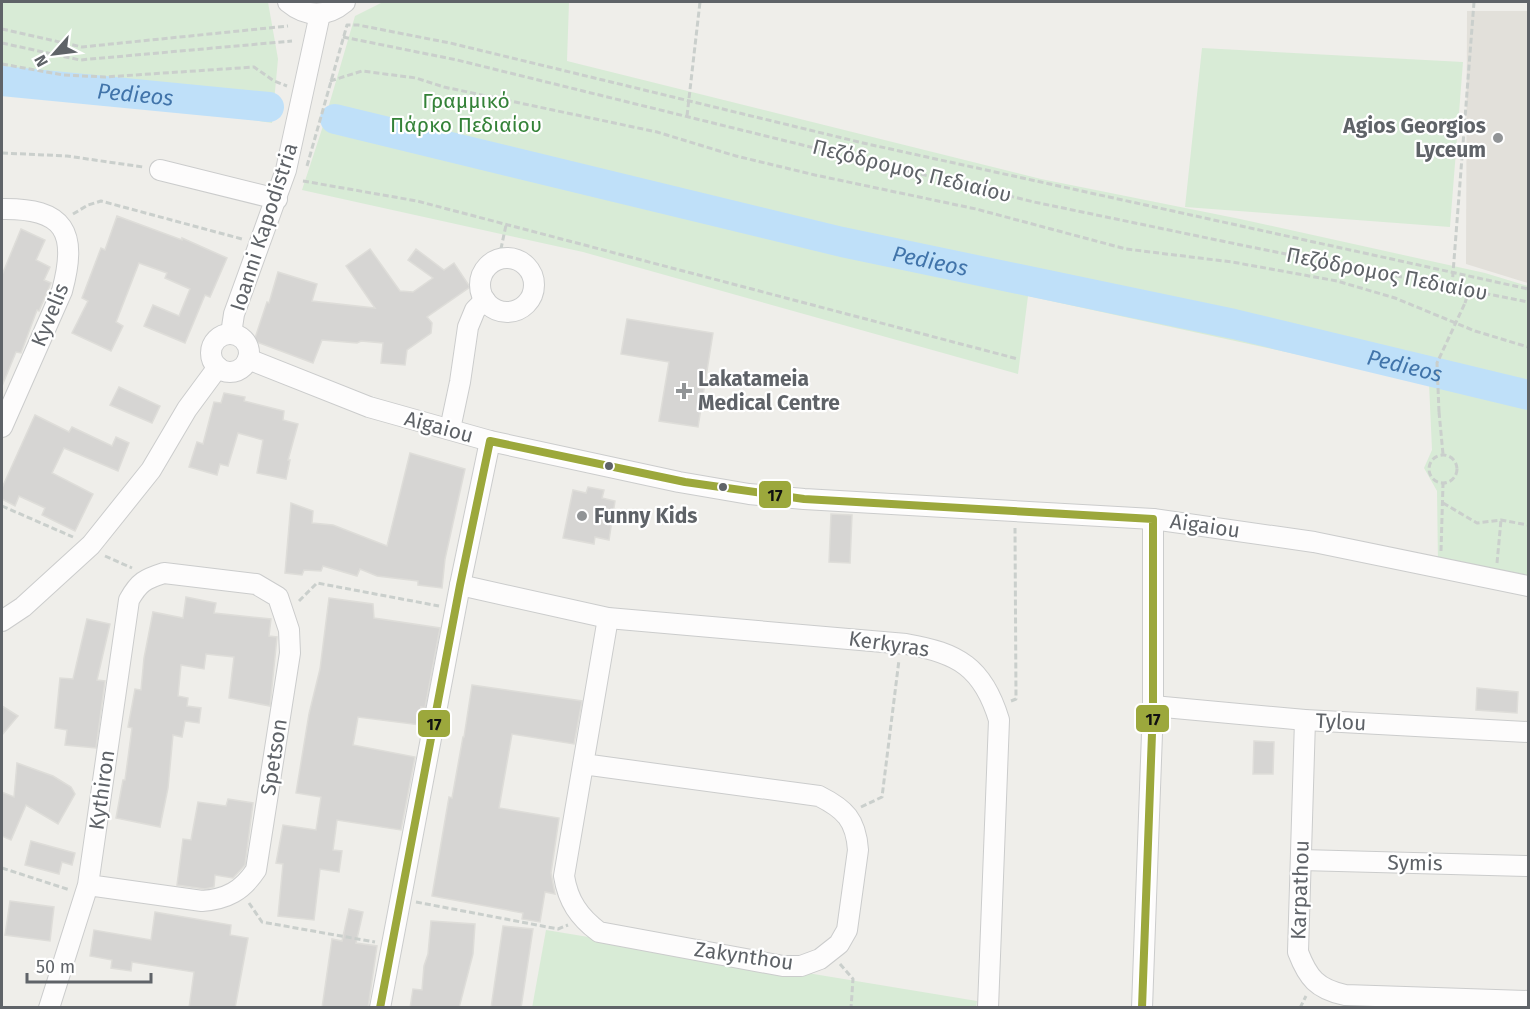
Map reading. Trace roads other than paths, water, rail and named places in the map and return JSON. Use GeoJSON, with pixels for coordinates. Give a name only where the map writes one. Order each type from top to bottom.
{"type":"FeatureCollection","features":[{"type":"Feature","properties":{"kind":"street"},"geometry":{"type":"LineString","coordinates":[[288,2],[306,13],[320,14],[336,9],[345,2]]}},
{"type":"Feature","properties":{"kind":"street","name":"Ioanni Kapodistria"},"geometry":{"type":"LineString","coordinates":[[231,334],[234,314],[286,170],[320,14]]}},
{"type":"Feature","properties":{"kind":"street"},"geometry":{"type":"LineString","coordinates":[[160,170],[277,199]]}},
{"type":"Feature","properties":{"kind":"street","name":"Kyvelis"},"geometry":{"type":"LineString","coordinates":[[2,208],[24,208],[44,213],[59,222],[66,234],[69,252],[68,270],[62,291],[2,427]]}},
{"type":"Feature","properties":{"kind":"street"},"geometry":{"type":"LineString","coordinates":[[499,258],[516,259],[530,270],[534,279],[534,288],[526,305],[518,310],[499,311],[485,300],[480,284],[481,276],[485,268],[499,258]]}},
{"type":"Feature","properties":{"kind":"street"},"geometry":{"type":"LineString","coordinates":[[450,429],[468,327],[475,310],[485,300]]}},
{"type":"Feature","properties":{"kind":"street"},"geometry":{"type":"LineString","coordinates":[[231,334],[245,341],[249,353],[241,369],[235,371],[218,367],[212,357],[213,344],[222,336],[231,334]]}},
{"type":"Feature","properties":{"kind":"street","name":"Aigaiou"},"geometry":{"type":"LineString","coordinates":[[248,359],[369,407],[490,441],[679,482],[749,494],[804,499],[1153,519],[1314,542],[1528,586]]}},
{"type":"Feature","properties":{"kind":"street"},"geometry":{"type":"LineString","coordinates":[[2,621],[22,607],[89,546],[151,470],[187,409],[218,367]]}},
{"type":"Feature","properties":{"kind":"street"},"geometry":{"type":"LineString","coordinates":[[380,1008],[455,609],[490,441]]}},
{"type":"Feature","properties":{"kind":"street"},"geometry":{"type":"LineString","coordinates":[[1142,1008],[1153,706],[1153,519]]}},
{"type":"Feature","properties":{"kind":"street","name":"Spetson"},"geometry":{"type":"LineString","coordinates":[[87,890],[202,901],[219,900],[247,884],[256,870],[290,653],[289,630],[278,597],[256,584],[164,573],[150,576]]}},
{"type":"Feature","properties":{"kind":"street","name":"Kythiron"},"geometry":{"type":"LineString","coordinates":[[49,1008],[87,890],[129,600],[137,586],[150,576]]}},
{"type":"Feature","properties":{"kind":"street","name":"Kerkyras"},"geometry":{"type":"LineString","coordinates":[[460,585],[608,618],[901,643],[949,654],[962,662],[976,674],[986,688],[999,720],[988,1008]]}},
{"type":"Feature","properties":{"kind":"street","name":"Zakynthou"},"geometry":{"type":"LineString","coordinates":[[583,764],[819,796],[839,806],[855,830],[858,850],[847,930],[839,944],[820,959],[801,966],[783,966],[600,932],[583,918],[567,894],[564,876],[583,764],[608,618]]}},
{"type":"Feature","properties":{"kind":"street","name":"Tylou"},"geometry":{"type":"LineString","coordinates":[[1153,706],[1305,720],[1528,732]]}},
{"type":"Feature","properties":{"kind":"street","name":"Karpathou"},"geometry":{"type":"LineString","coordinates":[[1305,720],[1298,952],[1305,970],[1315,982],[1329,992],[1346,995],[1528,1000]]}},
{"type":"Feature","properties":{"kind":"street","name":"Symis"},"geometry":{"type":"LineString","coordinates":[[1301,860],[1528,866]]}},
{"type":"Feature","properties":{"kind":"waterway","name":"Pedieos"},"geometry":{"type":"LineString","coordinates":[[2,81],[269,107]]}},
{"type":"Feature","properties":{"kind":"waterway","name":"Pedieos"},"geometry":{"type":"LineString","coordinates":[[335,119],[842,242],[1234,324],[1528,395]]}},
{"type":"Feature","properties":{"kind":"place","name":"Agios Georgios Lyceum"},"geometry":{"type":"Point","coordinates":[1498,138]}},
{"type":"Feature","properties":{"kind":"place","name":"Lakatameia Medical Centre"},"geometry":{"type":"Point","coordinates":[684,391]}},
{"type":"Feature","properties":{"kind":"place","name":"Funny Kids"},"geometry":{"type":"Point","coordinates":[582,516]}},
{"type":"Feature","properties":{"kind":"park label","name":"Γραμμικό Πάρκο Πεδιαίου"},"geometry":{"type":"Point","coordinates":[466,113]}}]}
